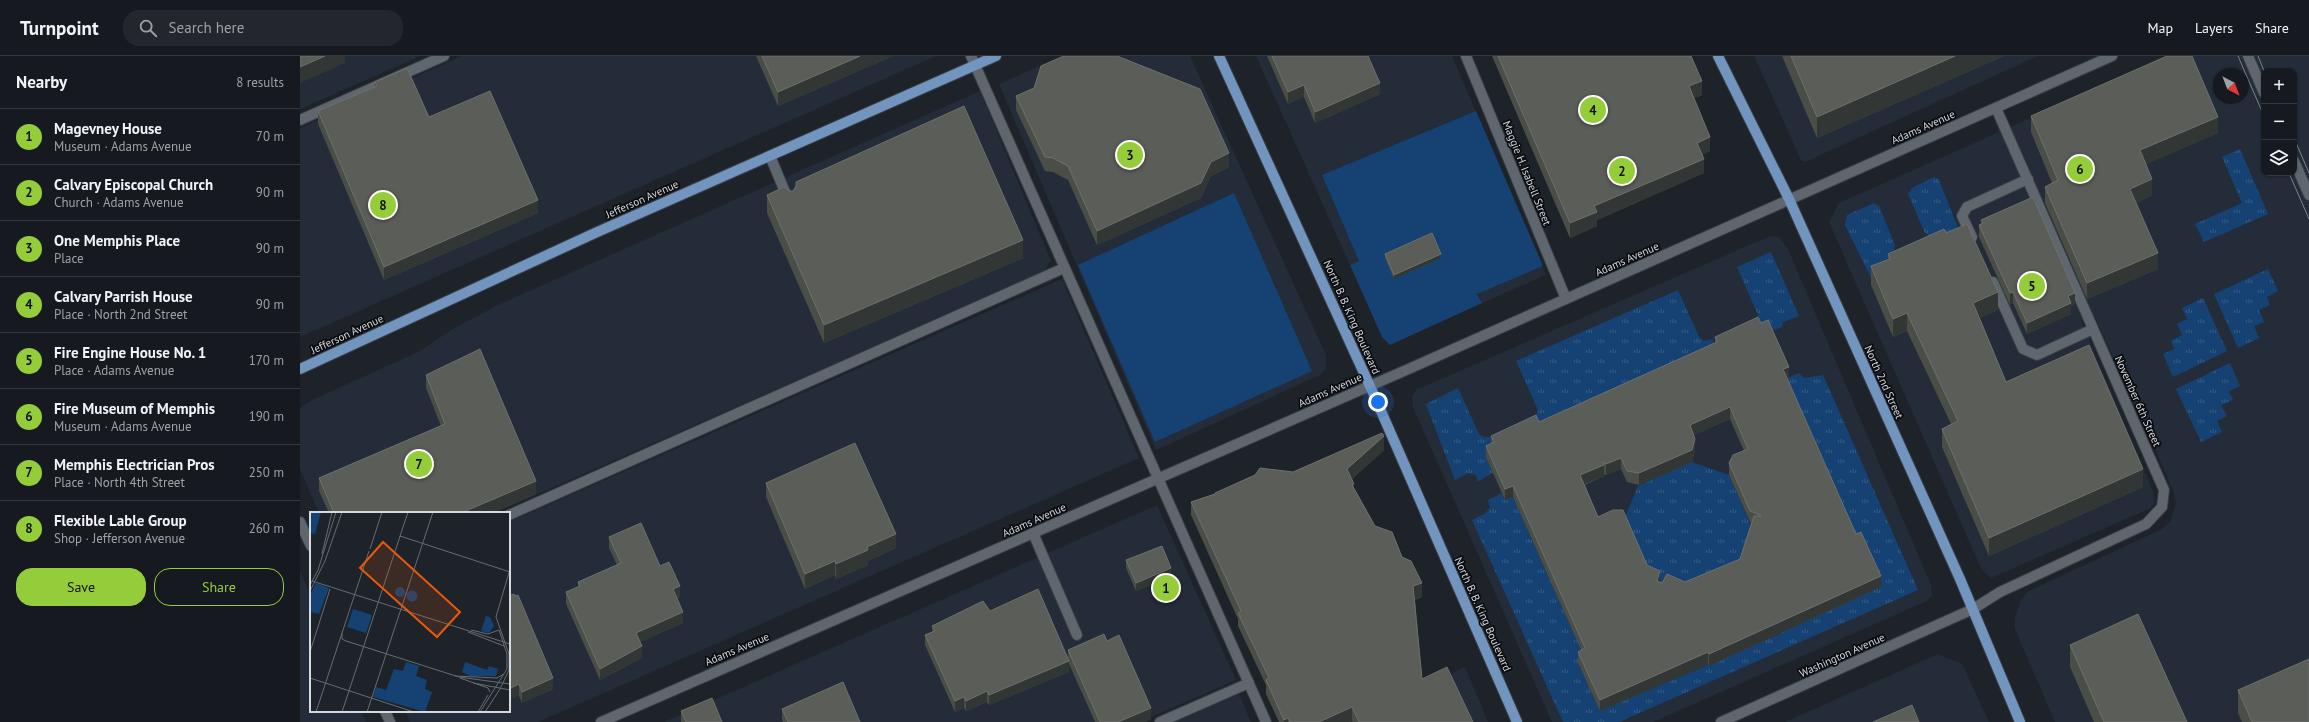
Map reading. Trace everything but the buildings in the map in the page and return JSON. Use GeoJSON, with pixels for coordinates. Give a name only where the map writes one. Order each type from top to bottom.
{"type":"FeatureCollection","features":[{"type":"Feature","properties":{"kind":"main road","name":"Jefferson Avenue"},"geometry":{"type":"LineString","coordinates":[[300,369],[486,282],[770,156],[973,61],[996,56]]}},
{"type":"Feature","properties":{"kind":"main road","name":"North B. B. King Boulevard"},"geometry":{"type":"LineString","coordinates":[[1219,56],[1370,386],[1517,722]]}},
{"type":"Feature","properties":{"kind":"main road","name":"North 2nd Street"},"geometry":{"type":"LineString","coordinates":[[1718,56],[1789,199],[1973,609],[2020,722]]}},
{"type":"Feature","properties":{"kind":"street"},"geometry":{"type":"LineString","coordinates":[[300,120],[444,56]]}},
{"type":"Feature","properties":{"kind":"street","name":"Maggie H. Isabell Street"},"geometry":{"type":"LineString","coordinates":[[1466,56],[1566,299]]}},
{"type":"Feature","properties":{"kind":"street","name":"Adams Avenue"},"geometry":{"type":"LineString","coordinates":[[601,722],[1370,386],[2112,56]]}},
{"type":"Feature","properties":{"kind":"street"},"geometry":{"type":"LineString","coordinates":[[2248,56],[2261,86]]}},
{"type":"Feature","properties":{"kind":"street"},"geometry":{"type":"LineString","coordinates":[[973,61],[1266,722]]}},
{"type":"Feature","properties":{"kind":"street","name":"November 6th Street"},"geometry":{"type":"LineString","coordinates":[[1973,609],[2000,592],[2146,524],[2162,507],[2164,490],[1996,108]]}},
{"type":"Feature","properties":{"kind":"street"},"geometry":{"type":"LineString","coordinates":[[770,156],[790,203]]}},
{"type":"Feature","properties":{"kind":"street"},"geometry":{"type":"LineString","coordinates":[[2297,168],[2309,195]]}},
{"type":"Feature","properties":{"kind":"street"},"geometry":{"type":"LineString","coordinates":[[1975,244],[1962,216],[1967,207],[2028,180]]}},
{"type":"Feature","properties":{"kind":"street"},"geometry":{"type":"LineString","coordinates":[[510,515],[1064,268]]}},
{"type":"Feature","properties":{"kind":"street"},"geometry":{"type":"LineString","coordinates":[[1988,272],[2023,349],[2037,355],[2093,329]]}},
{"type":"Feature","properties":{"kind":"street"},"geometry":{"type":"LineString","coordinates":[[300,522],[310,544]]}},
{"type":"Feature","properties":{"kind":"street"},"geometry":{"type":"LineString","coordinates":[[1033,533],[1077,636]]}},
{"type":"Feature","properties":{"kind":"street","name":"Washington Avenue"},"geometry":{"type":"LineString","coordinates":[[1721,722],[1973,609]]}},
{"type":"Feature","properties":{"kind":"street"},"geometry":{"type":"LineString","coordinates":[[1160,722],[1249,683]]}},
{"type":"Feature","properties":{"kind":"street"},"geometry":{"type":"LineString","coordinates":[[385,712],[390,722]]}},
{"type":"Feature","properties":{"kind":"shaded area"},"geometry":{"type":"Polygon","coordinates":[[[300,56],[420,56],[300,109],[300,56]]]}},
{"type":"Feature","properties":{"kind":"shaded area"},"geometry":{"type":"Polygon","coordinates":[[[462,56],[936,56],[300,337],[300,128],[462,56]]]}},
{"type":"Feature","properties":{"kind":"shaded area"},"geometry":{"type":"Polygon","coordinates":[[[1061,56],[1190,56],[1326,355],[1326,368],[1320,375],[1156,450],[999,84],[1061,56]]]}},
{"type":"Feature","properties":{"kind":"shaded area"},"geometry":{"type":"Polygon","coordinates":[[[1256,56],[1452,56],[1546,275],[1482,303],[1439,209],[1426,232],[1350,265],[1256,56]]]}},
{"type":"Feature","properties":{"kind":"shaded area"},"geometry":{"type":"Polygon","coordinates":[[[1754,56],[2038,56],[1805,162],[1801,160],[1754,56]]]}},
{"type":"Feature","properties":{"kind":"shaded area"},"geometry":{"type":"Polygon","coordinates":[[[2170,56],[2309,56],[2309,722],[2055,722],[2015,629],[2015,617],[2021,600],[2029,591],[2160,530],[2170,522],[2176,504],[2174,493],[2150,437],[2094,315],[2081,321],[2153,491],[2155,502],[2151,508],[1991,578],[1983,571],[1979,564],[1829,222],[1839,203],[2170,56]]]}},
{"type":"Feature","properties":{"kind":"shaded area"},"geometry":{"type":"Polygon","coordinates":[[[980,91],[1051,261],[1044,271],[497,512],[319,512],[300,469],[300,408],[310,401],[418,352],[451,330],[498,305],[980,91]]]}},
{"type":"Feature","properties":{"kind":"shaded area"},"geometry":{"type":"Polygon","coordinates":[[[1770,236],[1779,237],[1788,249],[1931,585],[1932,595],[1927,601],[1653,722],[1552,722],[1413,407],[1412,396],[1416,390],[1770,236]]]}},
{"type":"Feature","properties":{"kind":"shaded area"},"geometry":{"type":"Polygon","coordinates":[[[1062,279],[1139,458],[538,722],[410,722],[405,712],[510,712],[510,522],[1062,279]]]}},
{"type":"Feature","properties":{"kind":"shaded area"},"geometry":{"type":"Polygon","coordinates":[[[1157,505],[1236,680],[1140,722],[664,722],[1157,505]]]}},
{"type":"Feature","properties":{"kind":"shaded area"},"geometry":{"type":"Polygon","coordinates":[[[300,571],[310,594],[310,712],[361,712],[366,722],[300,722],[300,571]]]}},
{"type":"Feature","properties":{"kind":"shaded area"},"geometry":{"type":"Polygon","coordinates":[[[1938,654],[1962,664],[1989,722],[1785,722],[1938,654]]]}},
{"type":"Feature","properties":{"kind":"shaded area"},"geometry":{"type":"Polygon","coordinates":[[[1465,667],[1488,722],[1350,722],[1465,667]]]}},
{"type":"Feature","properties":{"kind":"shaded area"},"geometry":{"type":"Polygon","coordinates":[[[1239,694],[1251,722],[1175,722],[1239,694]]]}},
{"type":"Feature","properties":{"kind":"green space"},"geometry":{"type":"Polygon","coordinates":[[[1476,111],[1543,266],[1477,294],[1482,303],[1390,345],[1382,337],[1350,265],[1359,261],[1322,175],[1476,111]]]}},
{"type":"Feature","properties":{"kind":"green space"},"geometry":{"type":"Polygon","coordinates":[[[2240,149],[2268,214],[2204,242],[2195,224],[2242,203],[2222,157],[2240,149]]]}},
{"type":"Feature","properties":{"kind":"green space"},"geometry":{"type":"Polygon","coordinates":[[[1934,177],[1939,180],[1964,243],[1944,247],[1925,233],[1908,194],[1912,188],[1934,177]]]}},
{"type":"Feature","properties":{"kind":"green space"},"geometry":{"type":"Polygon","coordinates":[[[1234,193],[1312,371],[1155,442],[1078,265],[1234,193]]]}},
{"type":"Feature","properties":{"kind":"green space"},"geometry":{"type":"Polygon","coordinates":[[[1874,203],[1879,206],[1895,245],[1888,272],[1874,284],[1845,225],[1847,215],[1874,203]]]}},
{"type":"Feature","properties":{"kind":"green space"},"geometry":{"type":"Polygon","coordinates":[[[1771,252],[1799,316],[1783,322],[1782,327],[1768,332],[1755,320],[1758,315],[1737,267],[1771,252]]]}},
{"type":"Feature","properties":{"kind":"green space"},"geometry":{"type":"Polygon","coordinates":[[[2268,269],[2278,291],[2267,297],[2270,305],[2259,310],[2264,322],[2254,326],[2259,338],[2238,348],[2214,294],[2268,269]]]}},
{"type":"Feature","properties":{"kind":"green space"},"geometry":{"type":"Polygon","coordinates":[[[1678,290],[1699,337],[1704,341],[1713,339],[1715,348],[1539,433],[1531,417],[1536,415],[1538,410],[1516,361],[1678,290]]]}},
{"type":"Feature","properties":{"kind":"green space"},"geometry":{"type":"Polygon","coordinates":[[[2203,298],[2227,351],[2173,377],[2163,354],[2174,349],[2171,341],[2182,335],[2177,324],[2187,319],[2182,308],[2203,298]]]}},
{"type":"Feature","properties":{"kind":"green space"},"geometry":{"type":"Polygon","coordinates":[[[2230,363],[2240,386],[2229,391],[2233,400],[2221,405],[2227,416],[2217,421],[2222,432],[2201,442],[2176,389],[2230,363]]]}},
{"type":"Feature","properties":{"kind":"green space"},"geometry":{"type":"Polygon","coordinates":[[[1799,373],[1804,378],[1823,375],[1918,590],[1619,722],[1563,722],[1472,520],[1486,513],[1490,507],[1488,500],[1502,493],[1505,500],[1513,497],[1585,659],[1578,663],[1600,711],[1780,634],[1856,546],[1783,380],[1799,373]]]}},
{"type":"Feature","properties":{"kind":"green space"},"geometry":{"type":"Polygon","coordinates":[[[1458,388],[1479,434],[1484,437],[1492,437],[1493,473],[1478,481],[1476,475],[1468,473],[1455,480],[1426,404],[1458,388]]]}},
{"type":"Feature","properties":{"kind":"green space"},"geometry":{"type":"Polygon","coordinates":[[[1692,462],[1729,475],[1753,530],[1740,570],[1685,594],[1647,577],[1623,522],[1638,486],[1692,462]]]}},
{"type":"Feature","properties":{"kind":"tram line"},"geometry":{"type":"LineString","coordinates":[[2238,56],[2261,109]]}},
{"type":"Feature","properties":{"kind":"tram line"},"geometry":{"type":"LineString","coordinates":[[2258,56],[2263,68]]}},
{"type":"Feature","properties":{"kind":"tram line"},"geometry":{"type":"LineString","coordinates":[[2295,140],[2309,173]]}},
{"type":"Feature","properties":{"kind":"tram line"},"geometry":{"type":"LineString","coordinates":[[2290,176],[2309,219]]}},
{"type":"Feature","properties":{"kind":"place","name":"Calvary Parrish House"},"geometry":{"type":"Point","coordinates":[1593,110]}},
{"type":"Feature","properties":{"kind":"place","name":"One Memphis Place"},"geometry":{"type":"Point","coordinates":[1130,155]}},
{"type":"Feature","properties":{"kind":"place","name":"Fire Museum of Memphis"},"geometry":{"type":"Point","coordinates":[2080,169]}},
{"type":"Feature","properties":{"kind":"place","name":"Calvary Episcopal Church"},"geometry":{"type":"Point","coordinates":[1622,171]}},
{"type":"Feature","properties":{"kind":"place","name":"Flexible Lable Group"},"geometry":{"type":"Point","coordinates":[383,205]}},
{"type":"Feature","properties":{"kind":"place","name":"Fire Engine House No. 1"},"geometry":{"type":"Point","coordinates":[2032,286]}},
{"type":"Feature","properties":{"kind":"place","name":"Memphis Electrician Pros"},"geometry":{"type":"Point","coordinates":[419,464]}},
{"type":"Feature","properties":{"kind":"place","name":"Magevney House"},"geometry":{"type":"Point","coordinates":[1166,588]}}]}
